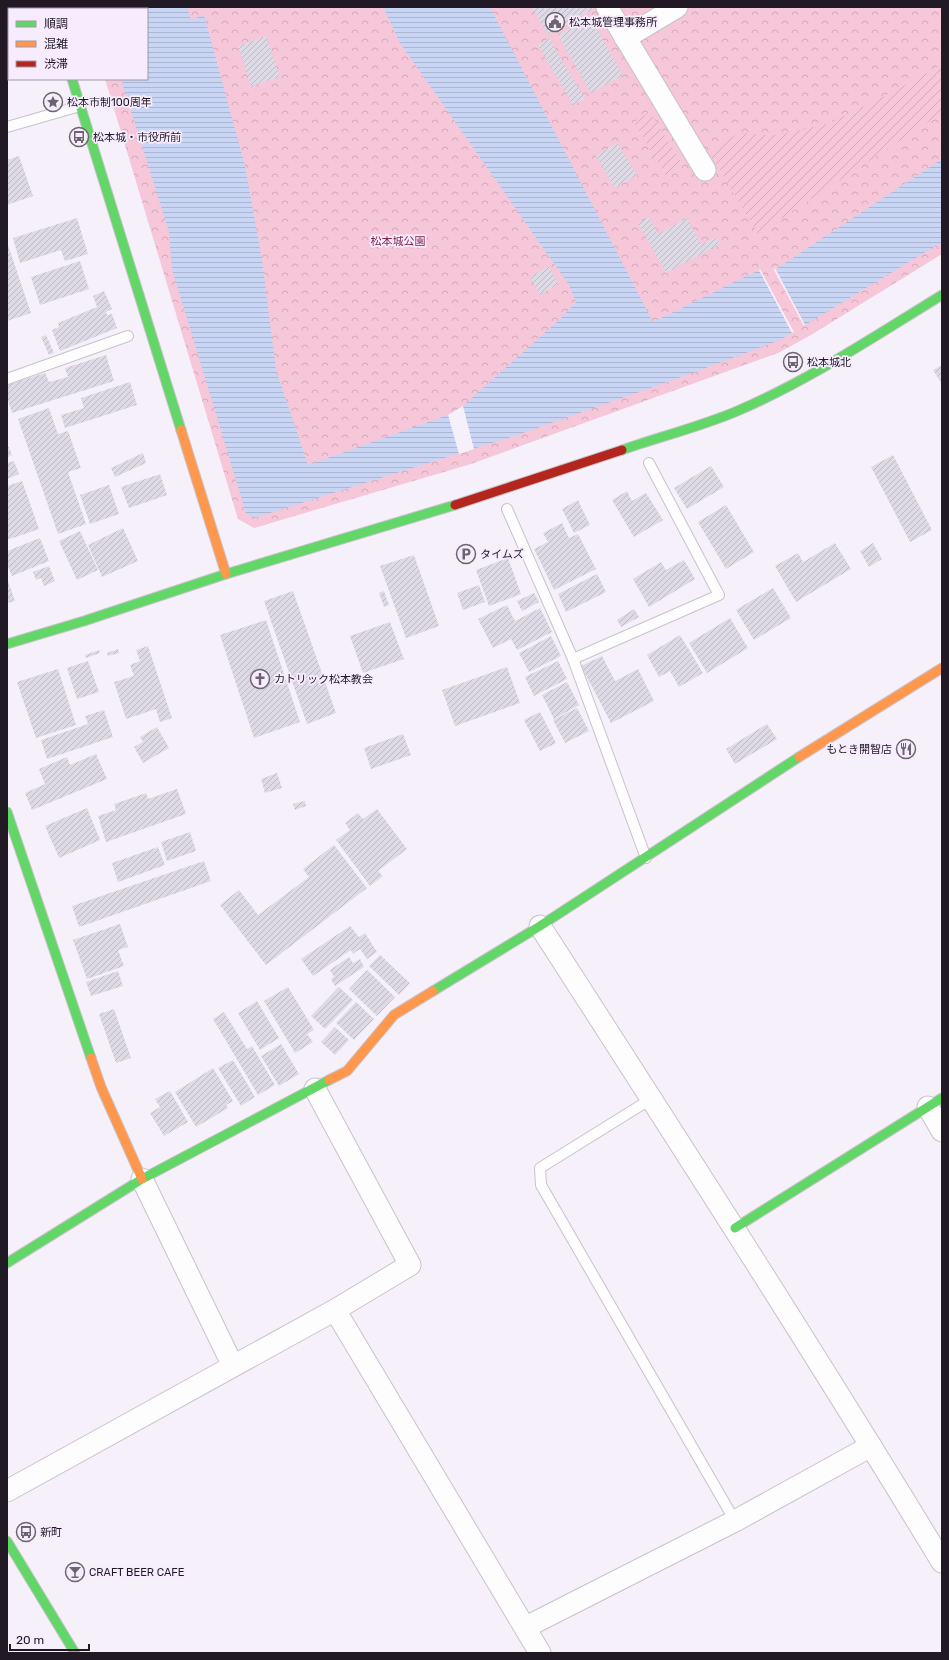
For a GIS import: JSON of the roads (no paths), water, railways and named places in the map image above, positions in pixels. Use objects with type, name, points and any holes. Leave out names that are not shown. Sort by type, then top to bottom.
[{"type":"street","points":[[607,7],[705,170]]},
{"type":"street","points":[[625,38],[677,7]]},
{"type":"street","points":[[72,80],[226,574]]},
{"type":"street","points":[[7,644],[84,621],[226,574],[500,491],[734,412],[770,396],[810,375],[942,295]]},
{"type":"street","points":[[7,1263],[142,1179],[347,1071],[394,1015],[540,926],[796,760],[942,668]]},
{"type":"street","points":[[7,812],[101,1087],[142,1179],[233,1366]]},
{"type":"street","points":[[540,926],[735,1228],[942,1562]]},
{"type":"street","points":[[7,1491],[335,1310],[410,1265],[315,1089]]},
{"type":"street","points":[[735,1228],[935,1103],[942,1130]]},
{"type":"street","points":[[335,1310],[526,1627],[540,1653]]},
{"type":"street","points":[[526,1627],[735,1521],[871,1446]]},
{"type":"street","points":[[7,1541],[75,1653]]},
{"type":"lane","points":[[7,127],[80,106]]},
{"type":"lane","points":[[7,379],[128,336]]},
{"type":"lane","points":[[573,659],[719,595],[649,463]]},
{"type":"lane","points":[[507,509],[573,659],[646,858]]},
{"type":"lane","points":[[651,1099],[540,1168],[541,1185],[735,1521]]},
{"type":"water","points":[[187,7],[191,20],[204,15],[245,166],[262,260],[276,370],[308,465],[448,415],[463,406],[560,319],[576,302],[569,285],[400,43],[383,7],[490,7],[653,322],[759,270],[792,333],[780,340],[687,375],[514,436],[254,518],[246,513],[172,269],[169,232],[121,80],[148,80],[148,8],[98,8]]},
{"type":"water","points":[[942,159],[942,242],[805,325],[776,269]]},
{"type":"place","name":"松本城管理事務所","points":[[555,22]]},
{"type":"place","name":"松本市制100周年","points":[[53,102]]},
{"type":"place","name":"松本城・市役所前","points":[[79,137]]},
{"type":"place","name":"松本城北","points":[[793,362]]},
{"type":"place","name":"タイムズ","points":[[466,554]]},
{"type":"place","name":"カトリック松本教会","points":[[260,679]]},
{"type":"place","name":"もとき開智店","points":[[906,749]]},
{"type":"place","name":"新町","points":[[26,1532]]},
{"type":"place","name":"CRAFT BEER CAFE","points":[[75,1572]]},
{"type":"park label","name":"松本城公園","points":[[398,241]]}]
